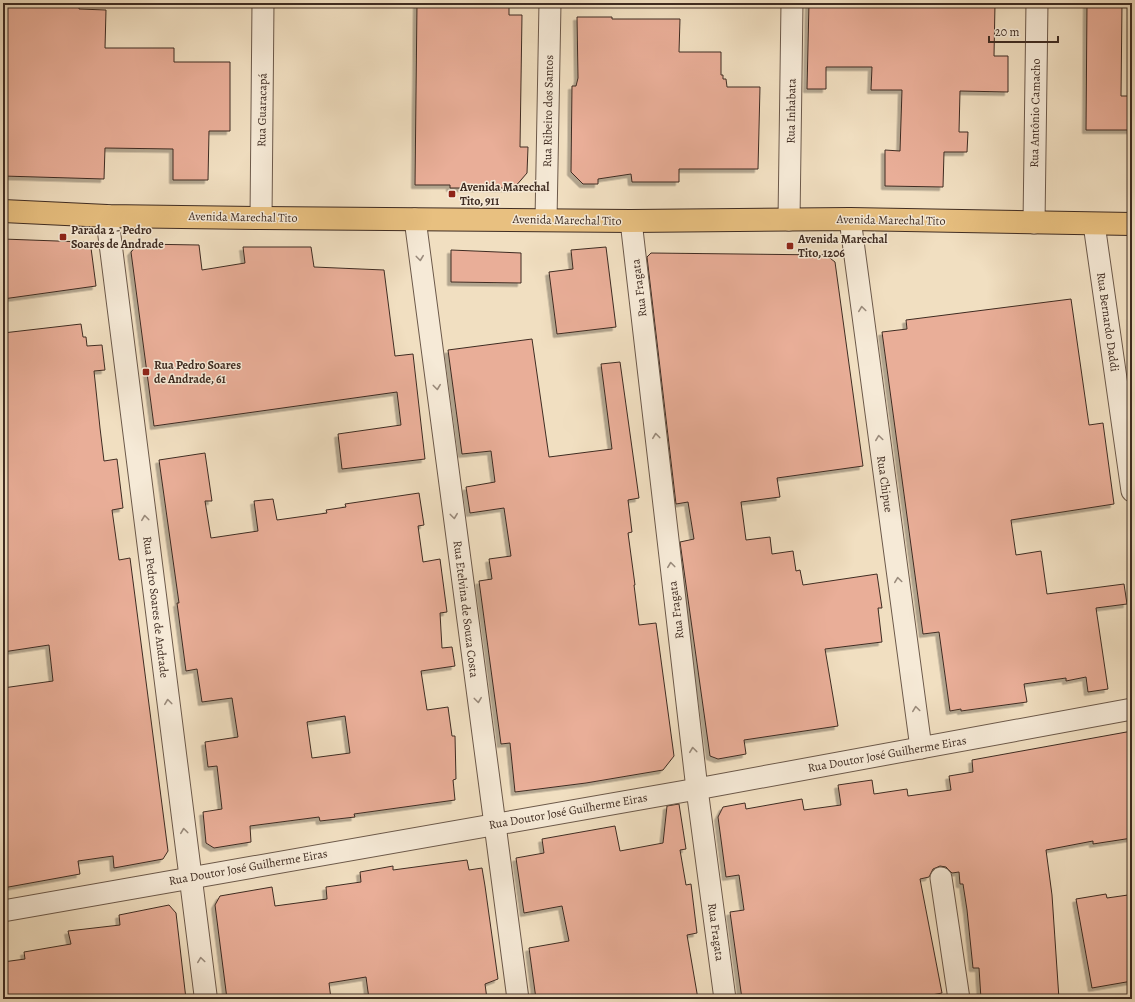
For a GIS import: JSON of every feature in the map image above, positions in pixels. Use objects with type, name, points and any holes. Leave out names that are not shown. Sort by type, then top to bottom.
[{"type":"main road","name":"Avenida Marechal Tito","points":[[3,211],[107,216],[261,218],[631,221],[850,219],[1132,224]]},
{"type":"street","name":"Rua Guaracapá","points":[[261,218],[263,3]]},
{"type":"street","name":"Rua Ribeiro dos Santos","points":[[546,220],[550,3]]},
{"type":"street","name":"Rua Inhabata","points":[[789,220],[792,3]]},
{"type":"street","name":"Rua Antônio Camacho","points":[[1034,223],[1037,3]]},
{"type":"street","name":"Rua Pedro Soares de Andrade","points":[[107,216],[206,999]]},
{"type":"street","name":"Rua Etelvina de Souza Costa","points":[[415,219],[518,999]]},
{"type":"street","name":"Rua Chipue","points":[[850,219],[921,748]]},
{"type":"street","name":"Rua Fragata","points":[[631,221],[697,789],[725,999]]},
{"type":"street","name":"Rua Bernardo Daddi","points":[[1094,224],[1132,491]]},
{"type":"street","name":"Rua Doutor José Guilherme Eiras","points":[[3,911],[494,823],[697,789],[1132,709]]},
{"type":"street","points":[[941,878],[959,999]]},
{"type":"building","points":[[417,3],[509,3],[509,15],[522,15],[520,147],[528,147],[527,173],[514,188],[450,188],[450,185],[415,185]]},
{"type":"building","points":[[809,3],[995,4],[994,56],[1008,56],[1008,92],[960,91],[959,132],[968,132],[967,152],[944,152],[943,187],[885,186],[885,150],[900,151],[902,90],[871,90],[872,67],[826,67],[826,89],[807,89]]},
{"type":"building","points":[[1087,3],[1122,3],[1121,96],[1132,96],[1132,130],[1086,130]]},
{"type":"building","points":[[3,6],[79,7],[79,9],[106,10],[105,48],[174,48],[174,62],[230,62],[230,131],[209,131],[208,180],[173,180],[173,149],[105,148],[104,179],[3,176]]},
{"type":"building","points":[[577,17],[612,17],[612,19],[680,19],[679,52],[721,52],[721,75],[723,75],[723,79],[726,79],[727,87],[760,87],[758,169],[679,169],[679,182],[632,182],[631,174],[598,179],[598,184],[583,184],[571,172],[572,86],[576,86],[578,78]]},
{"type":"building","points":[[3,239],[84,242],[91,248],[96,286],[3,299]]},
{"type":"building","points":[[138,244],[199,245],[202,270],[245,263],[243,247],[311,247],[314,267],[384,270],[395,356],[413,354],[425,459],[342,469],[338,434],[401,425],[397,392],[154,426],[131,252]]},
{"type":"building","points":[[606,247],[616,327],[557,334],[549,272],[573,269],[571,250]]},
{"type":"building","points":[[451,250],[521,253],[521,283],[451,282]]},
{"type":"building","points":[[651,253],[826,255],[835,262],[863,466],[777,478],[780,497],[741,502],[746,540],[770,537],[772,554],[793,551],[796,571],[800,570],[803,585],[877,574],[882,608],[878,608],[882,642],[825,649],[838,726],[744,740],[746,754],[718,759],[710,756],[680,542],[694,539],[688,502],[676,504],[647,257]]},
{"type":"building","points":[[1071,299],[1089,425],[1103,423],[1114,504],[1011,520],[1016,555],[1041,551],[1047,594],[1124,584],[1127,604],[1096,608],[1108,689],[1088,692],[1086,677],[1066,681],[1066,678],[1024,684],[1027,702],[961,711],[961,709],[950,711],[939,632],[923,634],[882,332],[907,329],[906,320]]},
{"type":"building","points":[[81,324],[83,337],[86,337],[87,346],[102,345],[105,370],[94,371],[104,461],[117,459],[123,508],[112,510],[119,560],[130,558],[168,851],[163,859],[114,868],[113,856],[78,861],[80,874],[3,888],[3,688],[53,681],[49,645],[3,652],[3,333]]},
{"type":"building","points":[[532,339],[549,457],[612,449],[601,364],[620,362],[639,498],[628,500],[632,532],[628,533],[639,625],[656,623],[674,756],[663,770],[586,783],[515,792],[510,743],[501,744],[479,581],[492,579],[489,559],[511,556],[504,508],[470,513],[466,487],[495,482],[491,451],[462,454],[448,350]]},
{"type":"building","points":[[205,453],[212,501],[205,501],[211,538],[258,531],[254,501],[273,499],[277,520],[327,513],[326,510],[346,507],[345,504],[419,493],[424,525],[418,526],[423,562],[440,559],[447,612],[440,613],[442,648],[452,647],[455,666],[421,671],[427,710],[448,707],[452,736],[455,736],[456,779],[453,780],[455,800],[354,814],[355,817],[320,821],[319,817],[250,826],[251,842],[214,848],[206,843],[203,812],[222,809],[217,766],[208,767],[205,742],[238,737],[232,698],[202,702],[197,669],[186,671],[177,603],[179,603],[159,460]],"holes":[[[345,716],[350,753],[312,758],[307,722]]]},
{"type":"building","points":[[1132,731],[1132,838],[1093,844],[1093,841],[1046,850],[1052,895],[1059,999],[981,999],[979,968],[973,968],[963,884],[960,884],[959,872],[952,873],[946,867],[940,866],[933,869],[929,877],[920,879],[942,993],[911,999],[742,999],[730,912],[744,910],[739,875],[726,877],[718,817],[723,807],[745,803],[746,809],[802,799],[804,810],[841,805],[838,785],[872,780],[874,794],[907,789],[908,796],[951,790],[949,776],[973,772],[972,760]]},
{"type":"building","points":[[679,804],[686,849],[680,850],[686,885],[691,884],[697,933],[687,935],[698,999],[536,999],[529,948],[569,941],[562,906],[524,913],[516,858],[544,853],[542,839],[615,826],[620,851],[663,843],[667,806]]},
{"type":"building","points":[[467,860],[469,870],[482,868],[485,886],[498,979],[485,984],[487,999],[369,999],[366,977],[329,983],[331,999],[227,999],[215,905],[220,896],[272,887],[275,906],[327,899],[326,887],[361,882],[360,872],[393,866],[393,870]]},
{"type":"building","points":[[1106,894],[1107,898],[1128,895],[1132,921],[1132,981],[1092,988],[1076,899]]},
{"type":"building","points":[[169,905],[176,913],[186,999],[3,999],[3,962],[25,959],[24,952],[71,944],[68,931],[120,925],[119,915]]},
{"type":"place","name":"Avenida Marechal Tito, 911","points":[[452,194]]},
{"type":"place","name":"Parada 2 - Pedro Soares de Andrade","points":[[63,237]]},
{"type":"place","name":"Avenida Marechal Tito, 1206","points":[[790,246]]},
{"type":"place","name":"Rua Pedro Soares de Andrade, 61","points":[[146,372]]}]
